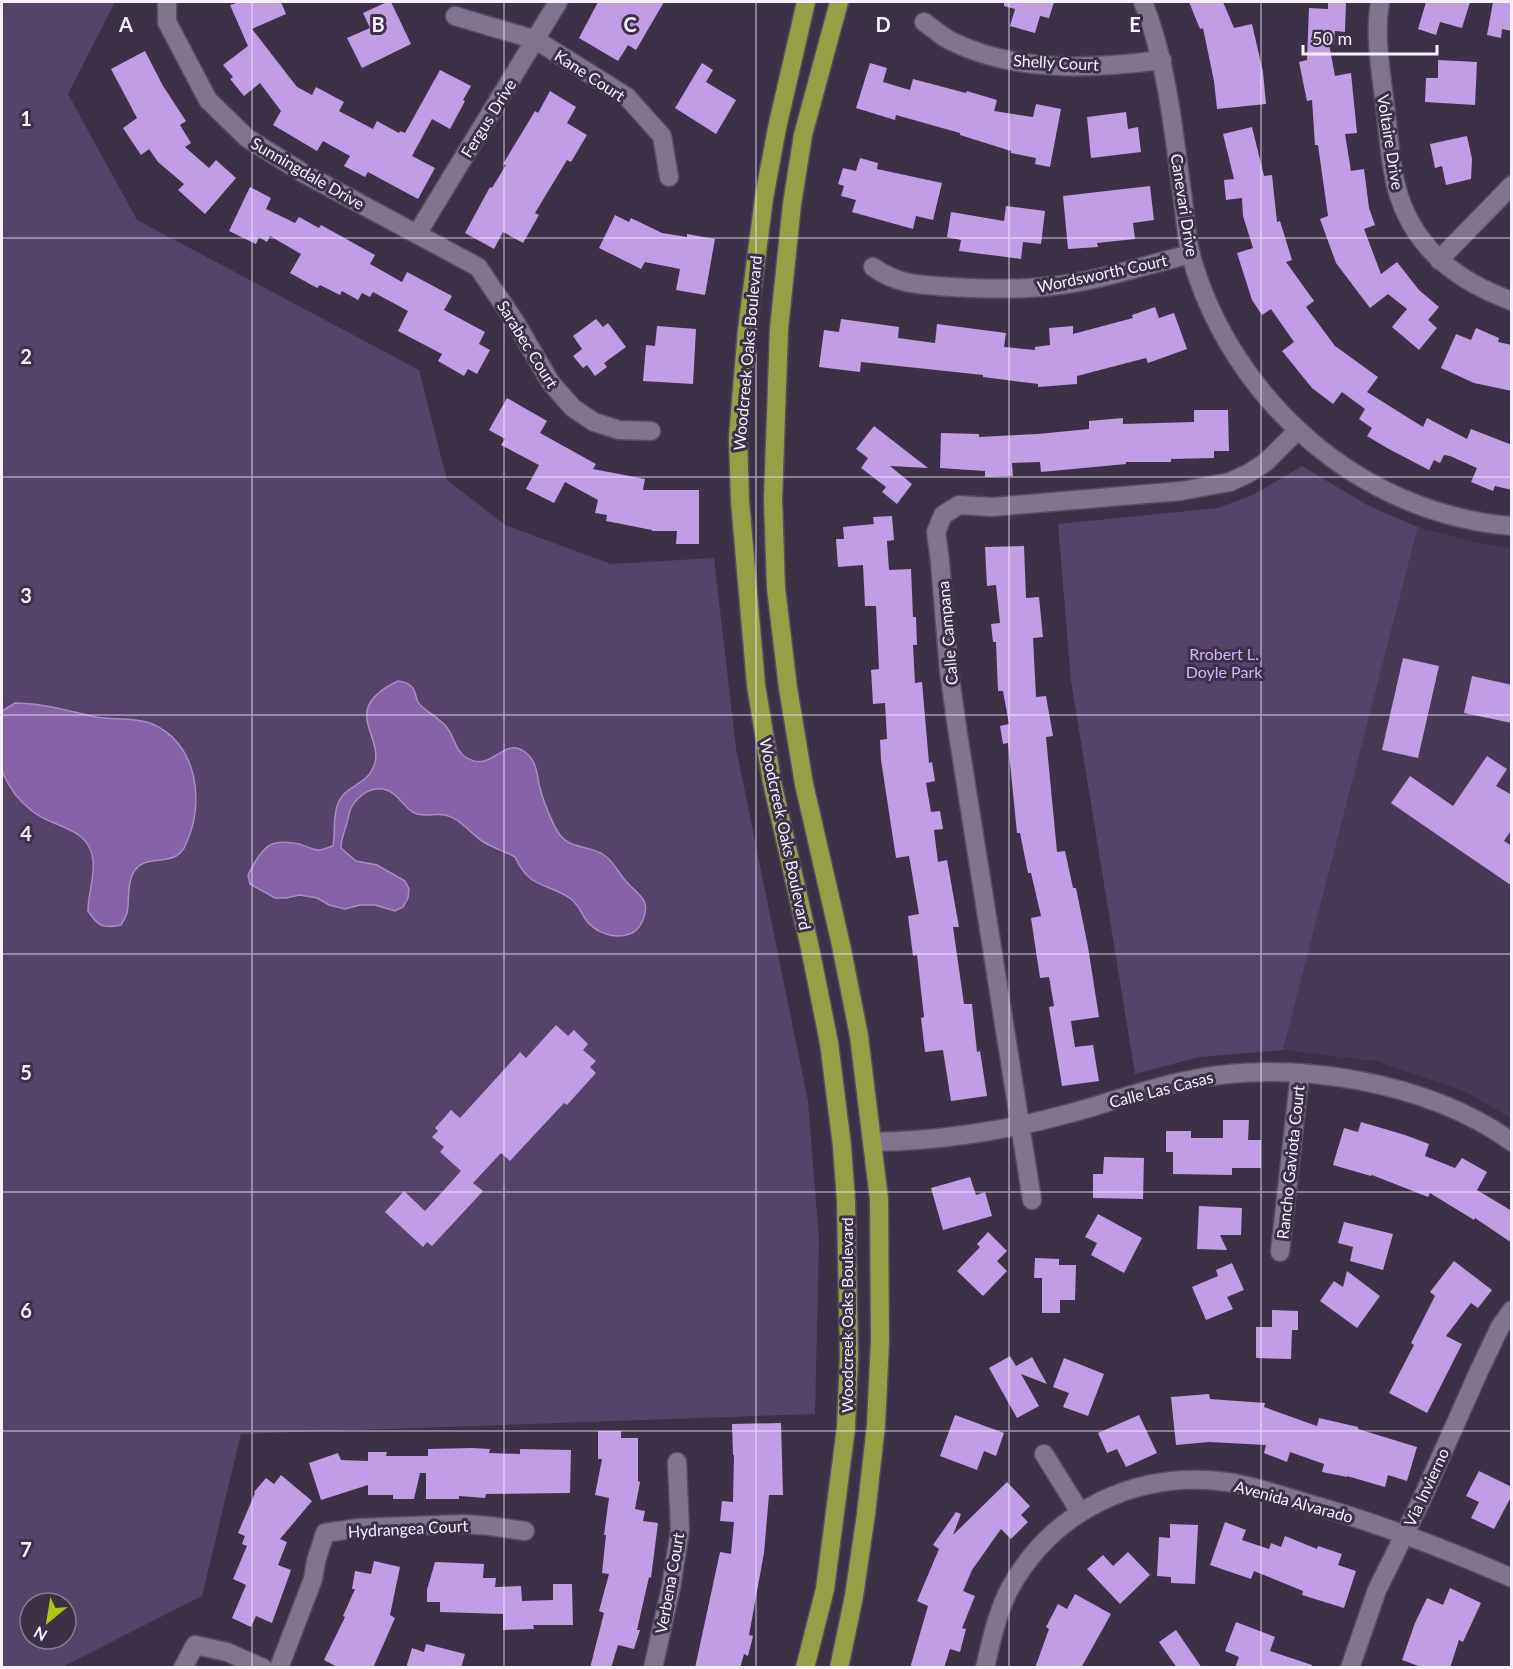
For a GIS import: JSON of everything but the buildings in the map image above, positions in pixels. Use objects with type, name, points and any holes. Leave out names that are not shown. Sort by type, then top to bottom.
[{"type":"main road","name":"Woodcreek Oaks Boulevard","points":[[806,2],[777,128],[754,262],[738,437],[740,501],[758,696],[772,782],[829,1043],[842,1146],[849,1284],[846,1428],[825,1589],[806,1668]]},
{"type":"main road","name":"Woodcreek Oaks Boulevard","points":[[839,2],[803,135],[792,204],[779,329],[773,499],[776,588],[788,688],[804,784],[841,945],[859,1036],[874,1142],[879,1200],[881,1260],[876,1425],[854,1596],[839,1668]]},
{"type":"main road","points":[[842,1146],[874,1142]]},
{"type":"street","name":"Sunningdale Drive","points":[[167,2],[167,22],[208,100],[247,138],[303,173],[417,234]]},
{"type":"street","name":"Fergus Drive","points":[[417,234],[558,2]]},
{"type":"street","name":"Canevari Drive","points":[[1143,2],[1162,60],[1191,254],[1216,322],[1234,355],[1275,407],[1298,430],[1353,474],[1382,491],[1434,511],[1469,521],[1512,526]]},
{"type":"street","name":"Voltaire Drive","points":[[1380,2],[1377,27],[1379,56],[1393,170],[1409,220],[1440,260],[1459,276],[1484,291],[1512,301]]},
{"type":"street","name":"Kane Court","points":[[455,16],[536,40],[627,97],[662,136],[669,177]]},
{"type":"street","name":"Shelly Court","points":[[924,22],[949,40],[1011,62],[1093,66],[1162,60]]},
{"type":"street","points":[[1440,260],[1512,185]]},
{"type":"street","name":"Sarabec Court","points":[[417,234],[478,267],[514,320],[550,383],[573,408],[594,422],[620,430],[651,431]]},
{"type":"street","name":"Wordsworth Court","points":[[873,267],[900,281],[919,285],[1023,289],[1092,279],[1191,254]]},
{"type":"street","name":"Calle Campana","points":[[1032,1200],[955,713],[936,532],[943,515],[959,505],[992,507],[1181,491],[1230,482],[1266,462],[1298,430]]},
{"type":"street","name":"Calle Las Casas","points":[[874,1142],[897,1142],[1021,1125],[1193,1079],[1232,1073],[1300,1073],[1372,1083],[1444,1106],[1478,1121],[1512,1142]]},
{"type":"street","name":"Rancho Gaviota Court","points":[[1280,1252],[1300,1073]]},
{"type":"street","name":"Via Invierno","points":[[1350,1668],[1377,1590],[1500,1327],[1512,1310]]},
{"type":"street","points":[[1044,1454],[1080,1512]]},
{"type":"street","name":"Verbena Court","points":[[653,1668],[671,1587],[680,1530],[678,1462]]},
{"type":"street","name":"Avenida Alvarado","points":[[985,1668],[998,1615],[1009,1590],[1039,1548],[1059,1527],[1080,1512],[1105,1499],[1131,1489],[1165,1482],[1218,1482],[1257,1489],[1405,1534],[1512,1578]]},
{"type":"street","name":"Hydrangea Court","points":[[279,1668],[313,1579],[325,1533],[358,1528],[464,1524],[525,1531]]},
{"type":"street","points":[[183,1668],[195,1645],[227,1652],[262,1668]]},
{"type":"shaded area","points":[[1418,527],[1477,543],[1511,548],[1511,1118],[1466,1092],[1377,1061],[1283,1050]]},
{"type":"shaded area","points":[[398,681],[413,688],[420,705],[445,725],[464,756],[474,761],[482,761],[510,748],[517,748],[529,755],[535,767],[548,811],[560,835],[570,843],[599,852],[607,857],[644,901],[645,913],[637,929],[632,933],[619,936],[599,931],[588,922],[571,899],[527,875],[515,857],[490,846],[460,822],[450,817],[420,815],[413,812],[393,793],[383,789],[367,792],[354,803],[341,848],[356,861],[377,865],[405,881],[409,889],[408,898],[403,907],[395,911],[375,905],[360,905],[345,909],[329,905],[317,898],[300,895],[275,898],[250,884],[248,875],[262,852],[272,844],[288,842],[318,850],[333,846],[337,806],[344,794],[369,774],[376,759],[368,725],[367,714],[370,703],[380,692]]},
{"type":"shaded area","points":[[15,703],[46,706],[96,717],[150,723],[166,732],[179,745],[188,760],[194,777],[196,795],[191,831],[179,854],[167,859],[147,862],[136,869],[131,879],[127,913],[121,925],[109,927],[101,925],[88,911],[93,860],[85,841],[78,834],[32,811],[18,798],[4,777],[2,771],[2,711]]},
{"type":"green space","points":[[2,2],[115,2],[68,94],[137,220],[419,370],[447,480],[505,525],[611,564],[714,558],[736,748],[808,1101],[819,1240],[815,1414],[241,1434],[202,1596],[62,1667],[2,1668]]},
{"type":"green space","name":"Rrobert L. Doyle Park","points":[[1302,466],[1369,506],[1418,527],[1283,1050],[1199,1057],[1135,1074],[1071,681],[1058,524],[1218,508],[1253,495]]}]
